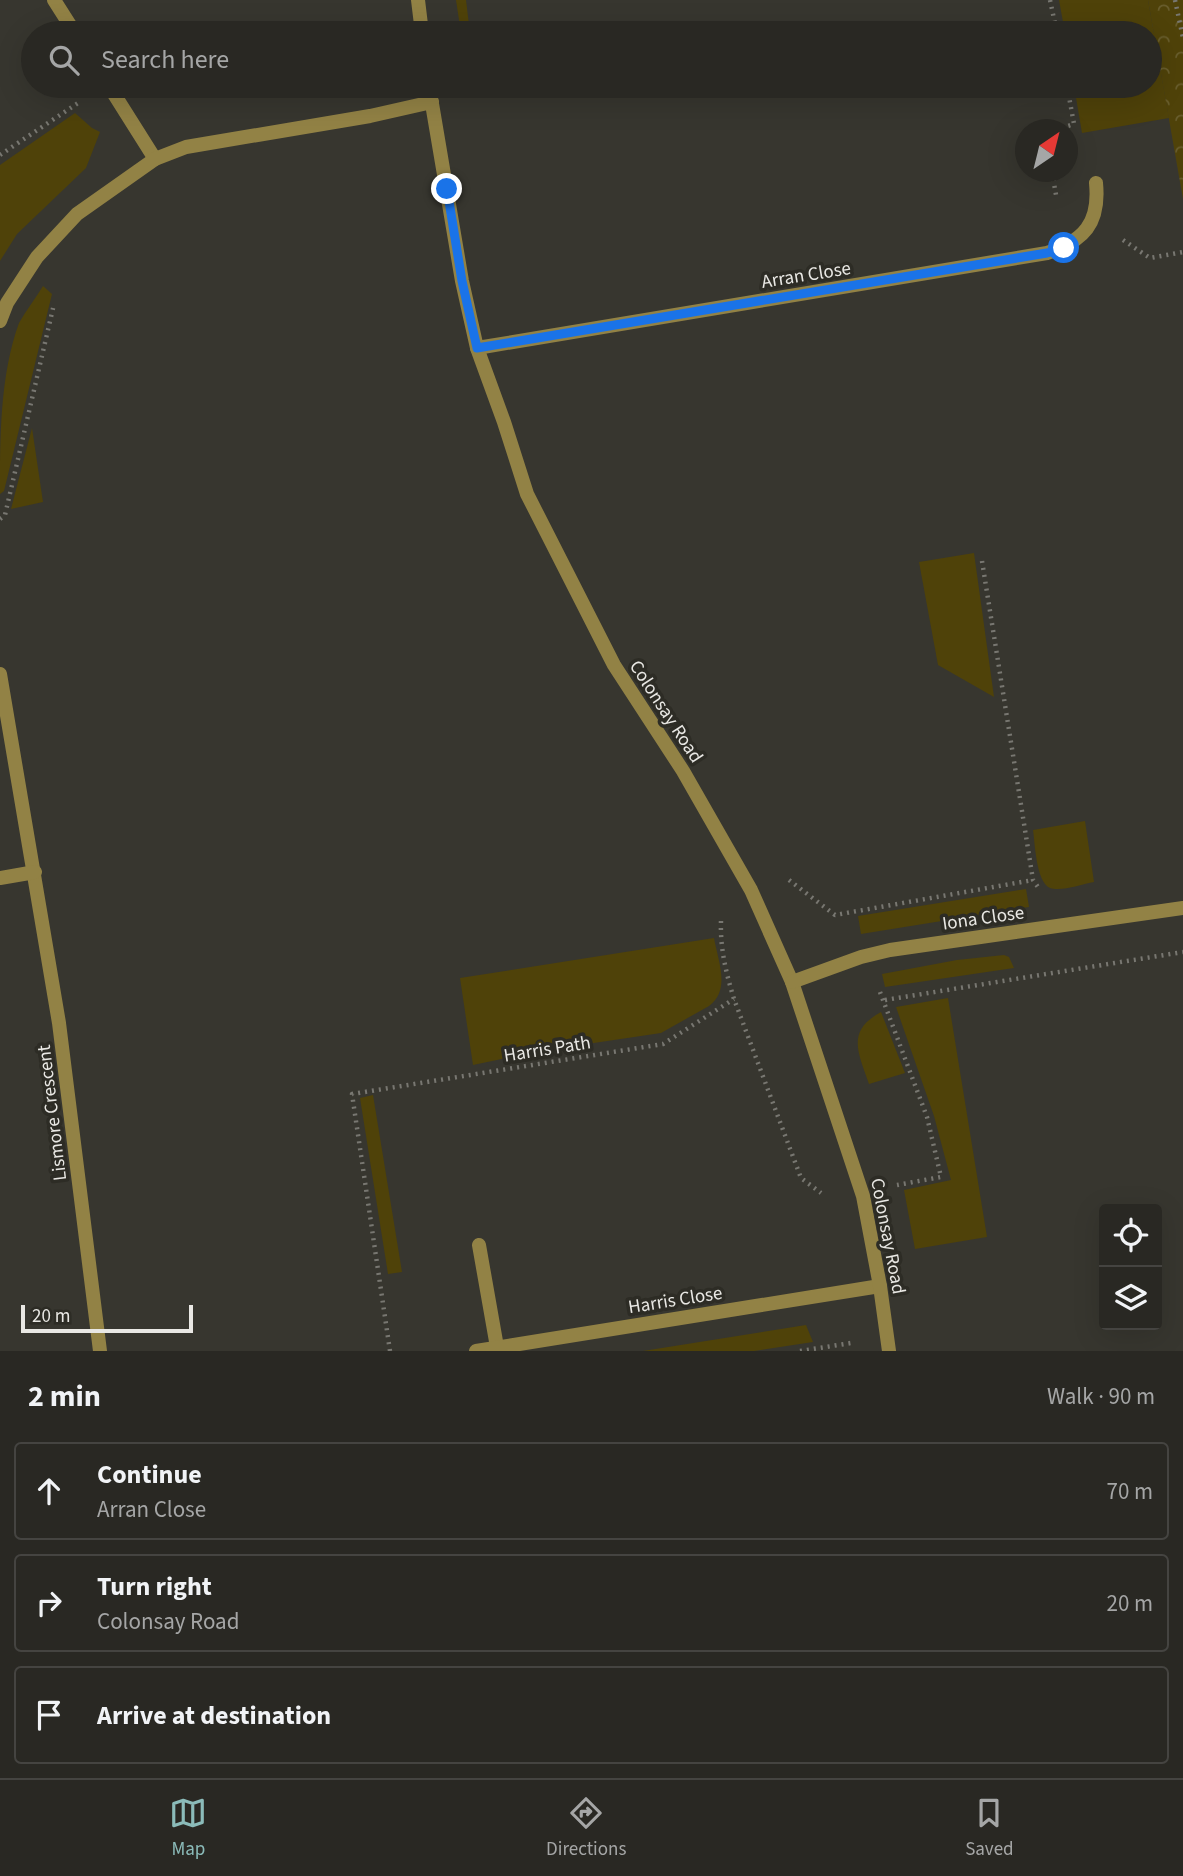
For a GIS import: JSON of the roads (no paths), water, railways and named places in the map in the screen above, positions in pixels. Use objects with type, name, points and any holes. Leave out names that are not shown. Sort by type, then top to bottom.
[{"type":"street","points":[[54,0],[67,21]]},
{"type":"street","points":[[418,0],[421,21]]},
{"type":"street","points":[[117,98],[155,159]]},
{"type":"street","name":"Colonsay Road","points":[[431,98],[462,281],[477,348],[527,494],[614,665],[683,771],[751,890],[792,982],[863,1196],[888,1344]]},
{"type":"street","points":[[0,321],[7,303],[37,257],[77,214],[155,159],[186,147],[370,116],[432,102]]},
{"type":"street","name":"Arran Close","points":[[477,348],[1047,253],[1064,248],[1080,238],[1093,220],[1098,198],[1096,183]]},
{"type":"street","name":"Lismore Crescent","points":[[0,674],[60,1023],[100,1351]]},
{"type":"street","points":[[0,878],[35,872]]},
{"type":"street","name":"Iona Close","points":[[792,982],[861,957],[890,950],[1183,908]]},
{"type":"street","points":[[479,1245],[497,1348]]},
{"type":"street","name":"Harris Close","points":[[476,1351],[880,1286]]}]
